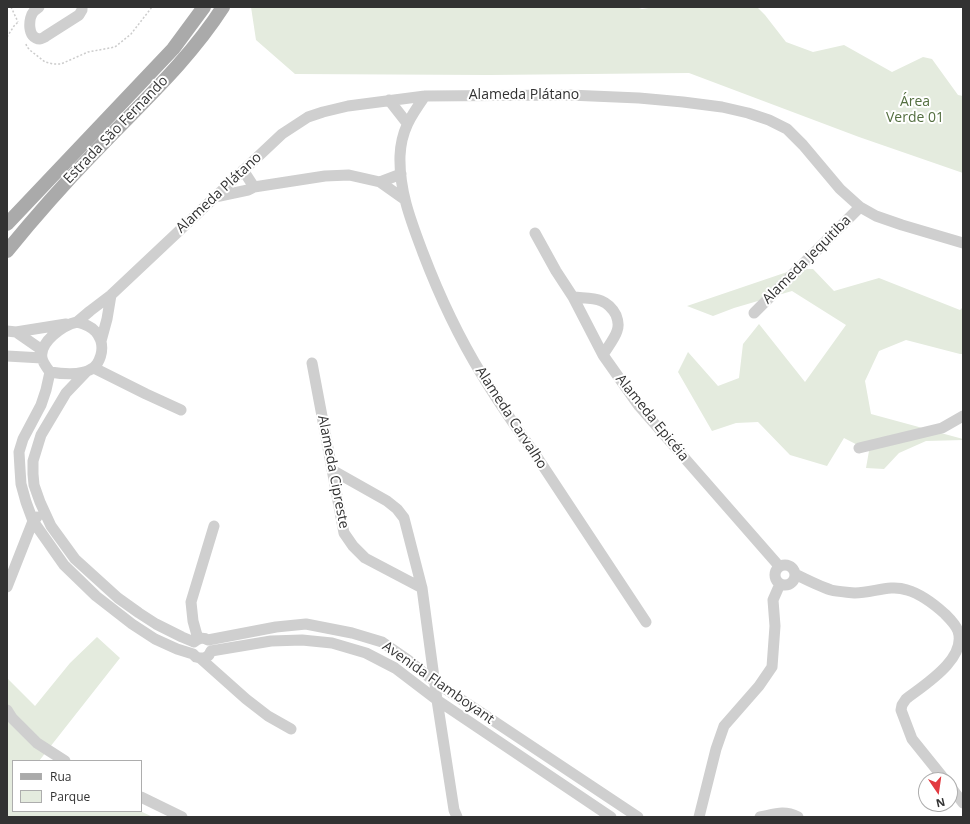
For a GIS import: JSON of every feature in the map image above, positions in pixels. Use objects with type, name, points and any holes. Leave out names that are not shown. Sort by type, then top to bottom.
[{"type":"main road","name":"Estrada São Fernando","points":[[7,224],[173,49],[204,7]]},
{"type":"main road","name":"Estrada São Fernando","points":[[7,251],[91,155],[179,65],[223,7]]},
{"type":"street","points":[[39,7],[34,11],[26,25],[35,38],[40,39],[79,15],[82,7]]},
{"type":"street","name":"Alameda Plátano","points":[[73,323],[111,295],[282,134],[308,117],[348,106],[425,96],[569,95],[639,98],[722,107],[748,113],[769,120],[787,129],[804,145],[840,189],[860,208],[876,216],[902,225],[963,243]]},
{"type":"street","name":"Alameda Carvalho","points":[[425,96],[407,123],[402,140],[400,156],[404,199],[429,269],[453,324],[482,375],[646,622]]},
{"type":"street","points":[[389,100],[407,123]]},
{"type":"street","points":[[243,170],[254,188]]},
{"type":"street","points":[[380,182],[401,174]]},
{"type":"street","points":[[214,197],[254,188],[331,176],[350,175],[380,182],[404,199]]},
{"type":"street","name":"Alameda Jequitiba","points":[[754,313],[860,208]]},
{"type":"street","name":"Alameda Epicéia","points":[[535,232],[556,271],[573,297],[603,355],[638,406],[779,566]]},
{"type":"street","points":[[111,295],[101,341],[101,357],[66,393],[41,435],[33,461],[34,485],[51,526],[75,559],[118,598],[139,613],[156,624],[182,637],[203,643]]},
{"type":"street","points":[[573,297],[601,300],[606,302],[614,312],[617,318],[618,330],[603,355]]},
{"type":"street","points":[[11,332],[73,323],[88,326],[96,332],[101,341]]},
{"type":"street","points":[[42,354],[50,338],[60,329],[73,323]]},
{"type":"street","points":[[11,332],[42,354],[46,366],[50,372],[46,390],[23,439],[19,452],[21,484],[33,521],[64,565],[96,596],[154,639],[197,656]]},
{"type":"street","points":[[7,356],[42,354]]},
{"type":"street","name":"Alameda Cipreste","points":[[312,363],[344,532],[353,546],[365,558],[422,588]]},
{"type":"street","points":[[50,372],[64,374],[91,369],[181,410]]},
{"type":"street","points":[[859,448],[942,428],[963,416]]},
{"type":"street","points":[[332,470],[387,501],[397,509],[404,518],[422,588],[437,700],[454,810],[457,817]]},
{"type":"street","points":[[7,588],[33,521],[44,511]]},
{"type":"street","points":[[203,643],[193,621],[191,602],[214,526]]},
{"type":"street","points":[[795,574],[790,583],[785,585],[780,584],[776,580],[775,575],[779,566],[784,565],[793,569],[795,574],[832,590],[856,593],[888,588],[906,590],[920,596],[936,606],[949,618],[958,630],[960,641],[957,651],[952,659],[942,671],[906,699],[901,710],[912,739],[939,772]]},
{"type":"street","points":[[699,817],[716,749],[724,726],[759,686],[772,667],[775,626],[773,600],[780,584]]},
{"type":"street","name":"Avenida Flamboyant","points":[[203,643],[276,627],[306,624],[352,633],[382,642],[408,660],[435,682],[638,817]]},
{"type":"street","name":"Avenida Flamboyant","points":[[203,643],[302,640],[332,643],[366,653],[395,668],[437,700],[612,817]]},
{"type":"street","points":[[203,643],[192,645],[192,650],[197,656],[246,699],[268,716],[291,729]]},
{"type":"street","name":"Avenida Flamboyant","points":[[197,656],[205,658],[209,655],[203,643]]},
{"type":"street","points":[[465,719],[472,707]]},
{"type":"street","points":[[7,710],[12,718],[37,743],[63,760]]},
{"type":"street","points":[[142,797],[182,817]]},
{"type":"street","points":[[760,817],[781,812],[790,813],[798,817]]},
{"type":"path","points":[[11,7],[26,25],[25,43],[27,47],[45,62],[53,64],[61,64],[88,52],[115,47],[131,34],[152,7]]},
{"type":"path","points":[[7,37],[14,26],[26,25]]},
{"type":"green space","name":"Área Verde 01","points":[[251,7],[636,7],[642,9],[655,7],[757,7],[786,42],[813,52],[844,45],[892,72],[923,57],[932,59],[958,95],[963,96],[963,173],[859,137],[689,73],[489,75],[295,74],[256,40]]},
{"type":"green space","points":[[796,269],[813,269],[834,291],[879,278],[960,310],[963,307],[963,354],[906,340],[879,351],[865,381],[871,414],[963,440],[926,441],[899,453],[884,469],[866,468],[869,451],[844,438],[827,466],[790,455],[758,422],[736,423],[712,431],[678,372],[688,352],[718,386],[739,378],[743,344],[759,324],[805,382],[846,325],[792,291],[734,308],[713,316],[687,306]]},
{"type":"green space","points":[[97,637],[120,658],[40,760],[12,760],[12,812],[142,812],[153,817],[7,817],[7,678],[35,706],[70,663]]}]
